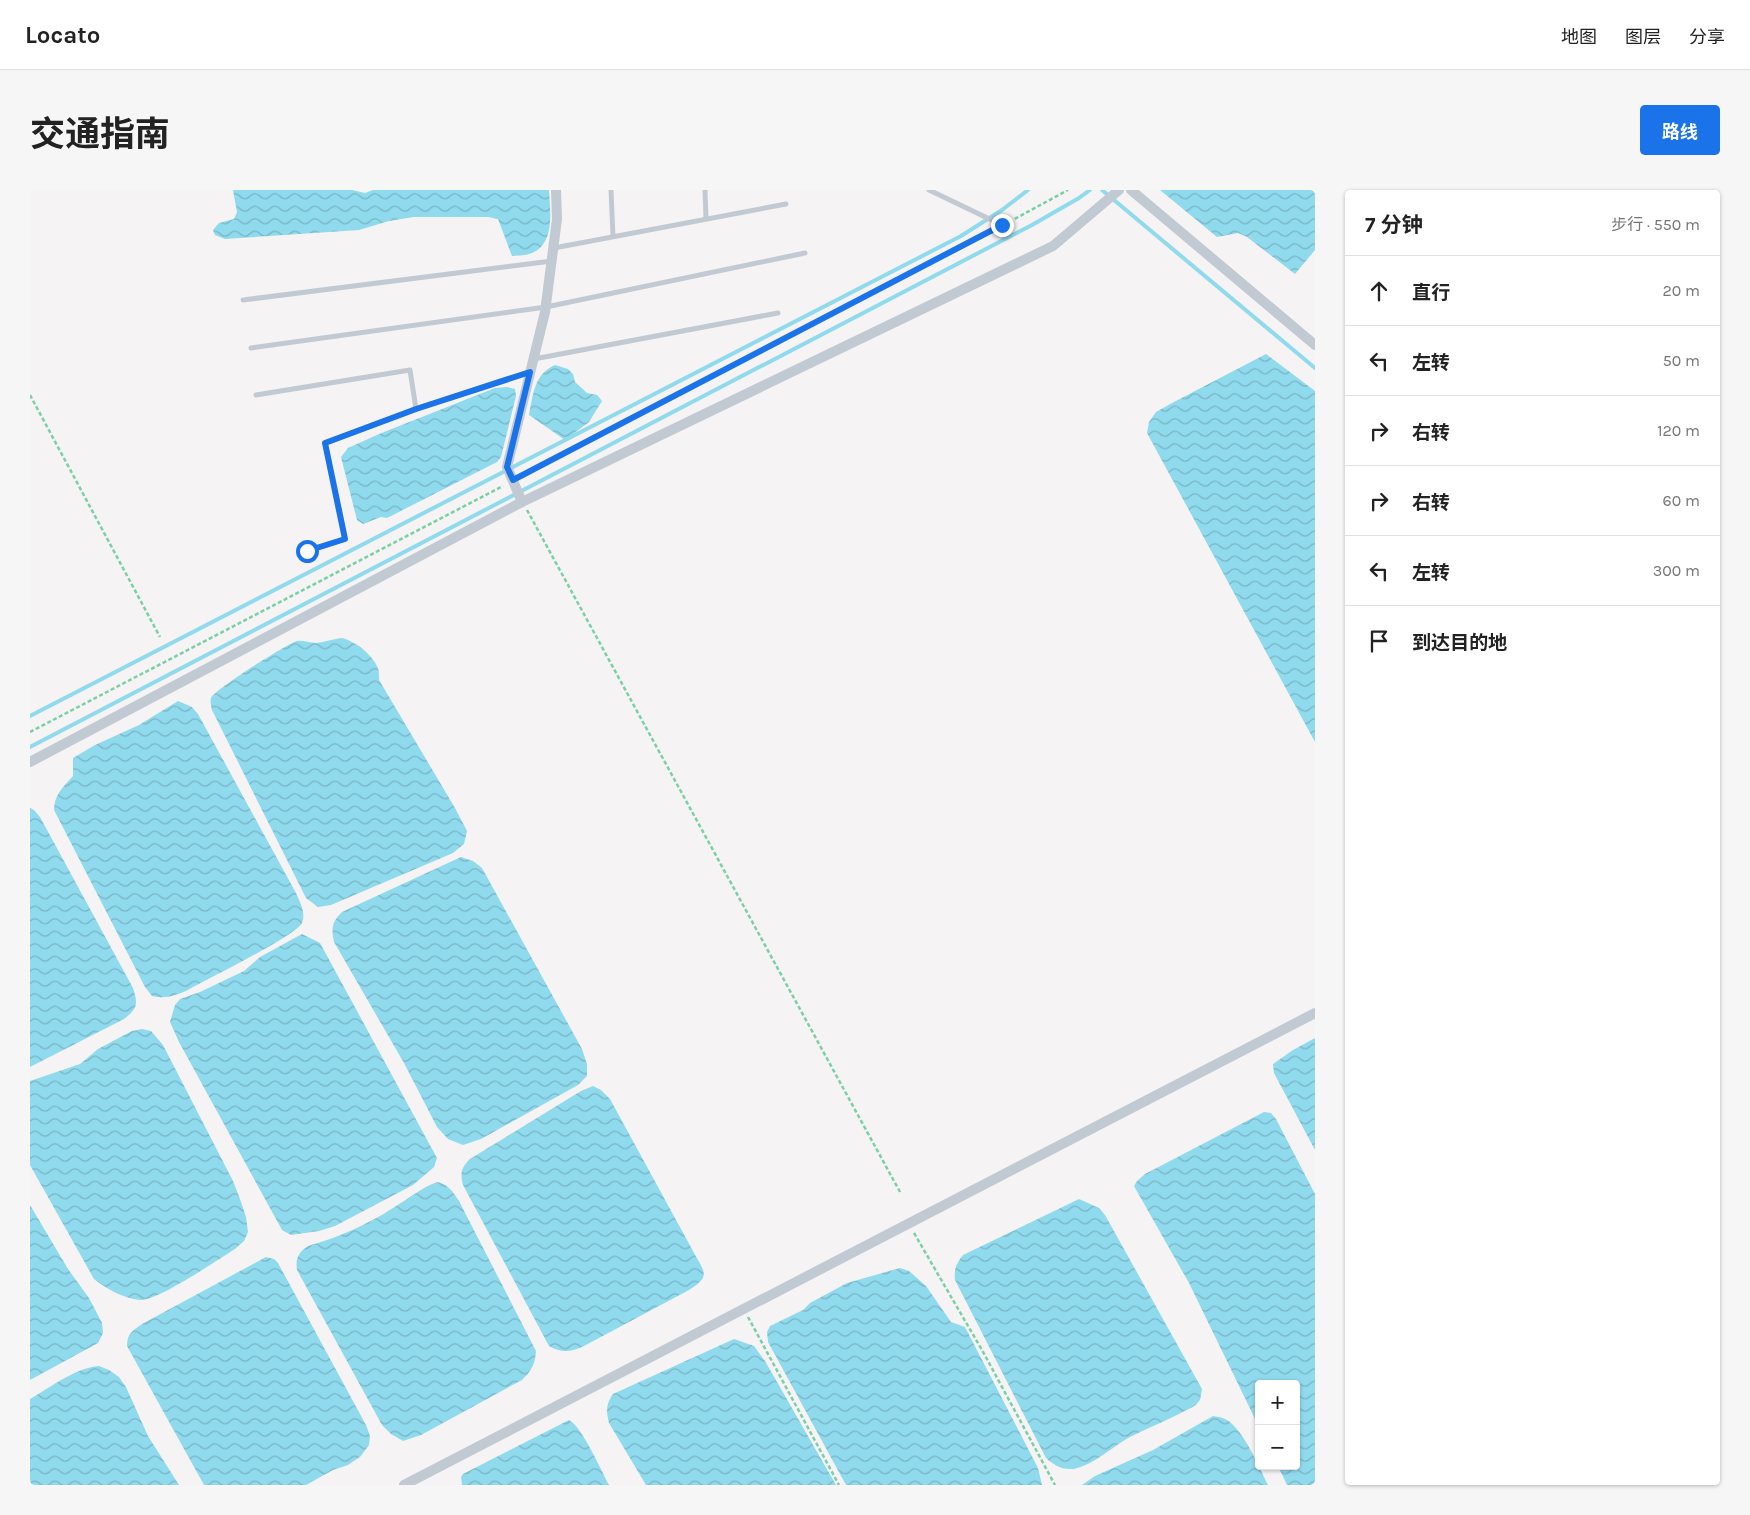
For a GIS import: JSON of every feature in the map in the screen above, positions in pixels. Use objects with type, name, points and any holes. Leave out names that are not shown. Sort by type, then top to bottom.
[{"type":"street","points":[[521,500],[512,477],[530,372],[546,307],[557,219],[556,190]]},
{"type":"street","points":[[30,762],[521,500],[1053,246],[1119,190]]},
{"type":"street","points":[[1132,190],[1315,345]]},
{"type":"street","points":[[404,1485],[1315,1013]]},
{"type":"lane","points":[[611,190],[613,236]]},
{"type":"lane","points":[[705,190],[706,219]]},
{"type":"lane","points":[[930,190],[1002,225]]},
{"type":"lane","points":[[554,248],[786,204]]},
{"type":"lane","points":[[251,348],[546,307],[805,253]]},
{"type":"lane","points":[[243,300],[552,261]]},
{"type":"lane","points":[[534,359],[778,313]]},
{"type":"lane","points":[[256,396],[410,370],[416,409]]},
{"type":"lane","points":[[307,551],[345,539],[325,443],[416,409],[530,372]]},
{"type":"path","points":[[30,732],[512,477],[1068,190]]},
{"type":"path","points":[[30,395],[160,637]]},
{"type":"path","points":[[521,500],[900,1192]]},
{"type":"path","points":[[908,1224],[982,1350],[1055,1485]]},
{"type":"path","points":[[744,1309],[839,1485]]},
{"type":"water","points":[[233,190],[352,190],[365,193],[373,190],[549,190],[550,227],[544,244],[538,250],[527,255],[512,256],[498,219],[488,217],[414,217],[389,221],[359,230],[225,239],[215,235],[213,230],[219,223],[234,219],[237,212]]},
{"type":"water","points":[[1160,190],[1315,190],[1315,250],[1295,274],[1247,237],[1238,233],[1217,237]]},
{"type":"water","points":[[1266,354],[1315,391],[1315,742],[1147,433],[1149,422],[1156,412]]},
{"type":"water","points":[[555,365],[568,369],[573,374],[575,382],[587,393],[597,395],[602,401],[589,422],[565,440],[529,415],[533,393],[539,380],[548,369]]},
{"type":"water","points":[[507,387],[515,389],[516,396],[501,457],[497,462],[387,518],[381,517],[363,524],[357,520],[341,457],[348,448],[495,388]]},
{"type":"water","points":[[342,638],[353,642],[372,658],[378,669],[379,680],[467,831],[464,844],[453,853],[331,905],[318,907],[306,898],[212,710],[211,698],[236,678],[290,644],[297,641],[316,643]]},
{"type":"water","points":[[178,701],[192,707],[198,714],[296,893],[302,908],[303,919],[296,929],[268,947],[186,991],[173,996],[161,997],[152,996],[145,987],[54,810],[54,805],[57,796],[73,776],[73,758],[95,745],[139,725]]},
{"type":"water","points":[[30,808],[40,817],[133,988],[136,1005],[132,1012],[124,1019],[30,1067]]},
{"type":"water","points":[[461,857],[473,861],[482,868],[582,1049],[587,1064],[587,1076],[578,1085],[481,1139],[463,1145],[448,1139],[437,1127],[404,1063],[334,942],[333,933],[334,922],[342,912]]},
{"type":"water","points":[[302,934],[320,943],[437,1158],[434,1167],[413,1185],[335,1226],[319,1231],[291,1235],[282,1230],[179,1042],[170,1022],[175,1005],[180,999],[200,992],[244,971],[260,957]]},
{"type":"water","points":[[142,1029],[151,1031],[163,1045],[233,1181],[246,1217],[248,1232],[244,1241],[235,1249],[202,1270],[160,1294],[149,1299],[140,1300],[115,1292],[94,1279],[30,1165],[30,1081],[80,1064],[98,1049],[132,1031]]},
{"type":"water","points":[[1315,1038],[1315,1150],[1274,1073],[1273,1064]]},
{"type":"water","points":[[593,1086],[601,1090],[610,1099],[704,1273],[701,1281],[689,1290],[582,1347],[562,1351],[549,1346],[463,1185],[462,1174],[463,1168],[470,1159],[581,1091]]},
{"type":"water","points":[[1264,1112],[1271,1113],[1276,1119],[1315,1194],[1315,1485],[1287,1485],[1280,1470],[1300,1470],[1300,1380],[1255,1380],[1255,1419],[1189,1283],[1134,1186],[1145,1174]]},
{"type":"water","points":[[437,1182],[447,1187],[459,1201],[536,1351],[535,1360],[528,1374],[522,1380],[421,1435],[403,1441],[391,1434],[382,1425],[297,1270],[297,1259],[300,1253],[308,1246],[342,1235],[363,1225],[420,1190]]},
{"type":"water","points":[[1079,1199],[1099,1208],[1105,1215],[1202,1389],[1200,1400],[1196,1405],[1130,1437],[1085,1465],[1066,1469],[1059,1467],[1046,1458],[955,1280],[955,1270],[963,1255]]},
{"type":"water","points":[[30,1205],[68,1269],[89,1298],[102,1323],[103,1333],[98,1343],[30,1380]]},
{"type":"water","points":[[266,1257],[274,1259],[278,1263],[366,1425],[370,1436],[369,1445],[360,1457],[348,1465],[333,1470],[306,1485],[204,1485],[127,1346],[128,1338],[142,1324]]},
{"type":"water","points":[[900,1268],[909,1271],[926,1286],[951,1322],[965,1327],[1038,1468],[1042,1485],[846,1485],[768,1342],[767,1332],[770,1326],[803,1310],[810,1303],[847,1283]]},
{"type":"water","points":[[734,1339],[754,1346],[765,1361],[836,1485],[646,1485],[609,1423],[607,1408],[613,1394]]},
{"type":"water","points":[[99,1366],[119,1377],[126,1387],[148,1436],[179,1485],[30,1485],[30,1399],[72,1374],[90,1367]]},
{"type":"water","points":[[1213,1416],[1222,1418],[1231,1423],[1242,1436],[1255,1458],[1255,1470],[1261,1470],[1268,1485],[1082,1485],[1095,1476],[1153,1450]]},
{"type":"water","points":[[569,1420],[585,1439],[609,1485],[462,1485],[461,1477],[463,1474]]},
{"type":"waterway","points":[[30,716],[961,236],[1002,210],[1028,190]]},
{"type":"waterway","points":[[30,747],[1032,225],[1090,190]]},
{"type":"waterway","points":[[1102,190],[1315,368]]},
{"type":"route","points":[[307,551],[345,539],[325,443],[416,409],[530,372],[507,467],[513,480],[958,250],[1002,225]]}]
